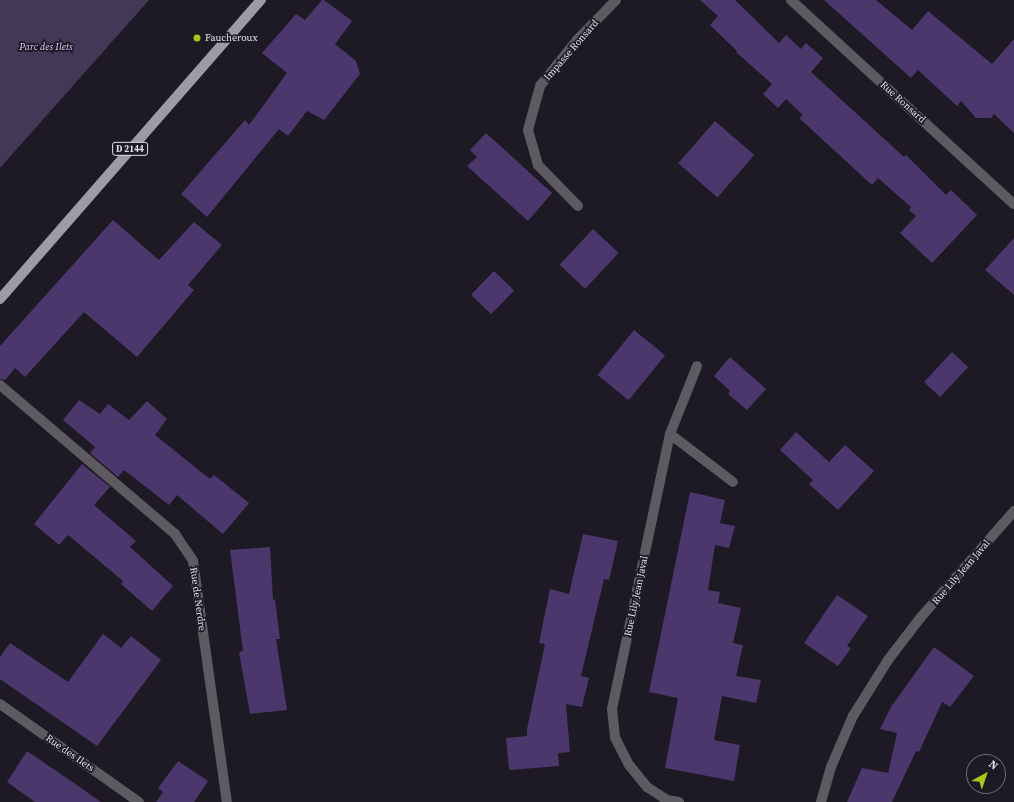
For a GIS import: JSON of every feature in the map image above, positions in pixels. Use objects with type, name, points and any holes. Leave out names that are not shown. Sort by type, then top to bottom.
[{"type":"main road","name":"D 2144","points":[[0,299],[261,0]]},
{"type":"street","name":"Impasse Ronsard","points":[[578,206],[538,165],[528,130],[540,86],[577,40],[616,0]]},
{"type":"street","name":"Rue Ronsard","points":[[791,0],[1014,204]]},
{"type":"street","name":"Rue Lily Jean Javal","points":[[679,802],[667,800],[647,787],[628,765],[615,737],[612,709],[670,434],[697,366]]},
{"type":"street","name":"Rue de Nerdre","points":[[0,385],[175,534],[193,561],[227,802]]},
{"type":"street","points":[[670,434],[733,482]]},
{"type":"street","name":"Rue Lily Jean Javal","points":[[821,802],[831,767],[853,716],[888,660],[921,617],[1014,511]]},
{"type":"street","name":"Rue des Ilets","points":[[0,704],[139,802]]},
{"type":"green space","name":"Parc des Ilets","points":[[0,0],[149,0],[0,168]]},
{"type":"building","points":[[322,0],[352,21],[335,44],[356,61],[360,74],[324,120],[307,111],[288,136],[279,129],[207,217],[181,194],[245,120],[249,125],[287,73],[262,53],[296,14],[305,20]]},
{"type":"building","points":[[700,0],[735,0],[779,43],[786,35],[801,49],[806,43],[823,58],[811,72],[904,157],[906,155],[946,195],[951,190],[977,215],[932,263],[900,233],[916,216],[909,210],[911,207],[878,178],[872,185],[799,118],[803,115],[786,99],[778,108],[763,94],[772,84],[736,52],[737,51],[710,25],[718,16]]},
{"type":"building","points":[[824,0],[876,0],[912,30],[928,11],[992,64],[1014,39],[1014,133],[994,114],[991,118],[976,118],[961,101],[957,106],[918,70],[911,78]]},
{"type":"building","points":[[715,121],[754,155],[718,197],[678,163]]},
{"type":"building","points":[[486,133],[552,193],[528,221],[467,166],[477,157],[470,150]]},
{"type":"building","points":[[113,220],[159,260],[194,222],[222,245],[188,285],[194,290],[137,357],[84,312],[25,377],[15,368],[5,380],[0,379],[0,346]]},
{"type":"building","points":[[593,229],[619,253],[585,289],[560,265]]},
{"type":"building","points":[[1014,238],[1014,295],[985,270]]},
{"type":"building","points":[[494,271],[514,290],[491,314],[471,295]]},
{"type":"building","points":[[634,330],[665,355],[629,400],[597,375]]},
{"type":"building","points":[[952,352],[968,367],[940,397],[924,382]]},
{"type":"building","points":[[730,357],[766,389],[747,410],[728,394],[730,391],[714,376]]},
{"type":"building","points":[[79,400],[100,414],[108,404],[129,420],[147,401],[167,419],[155,435],[210,479],[214,475],[249,503],[223,534],[177,495],[169,505],[124,470],[118,477],[90,453],[95,447],[63,420]]},
{"type":"building","points":[[796,432],[829,462],[845,445],[874,471],[838,510],[809,484],[813,480],[780,450]]},
{"type":"building","points":[[82,464],[110,487],[94,505],[136,541],[130,547],[173,586],[152,611],[121,584],[123,581],[68,535],[59,545],[34,524]]},
{"type":"building","points":[[690,492],[725,500],[720,523],[735,526],[729,548],[715,545],[708,590],[720,592],[718,603],[741,608],[733,643],[743,645],[736,676],[761,680],[756,703],[722,696],[714,740],[740,745],[734,781],[665,768],[678,698],[649,692]]},
{"type":"building","points":[[583,534],[618,541],[609,580],[604,579],[581,676],[589,678],[582,707],[566,704],[570,752],[558,753],[559,766],[509,770],[506,738],[527,736],[527,729],[545,644],[539,643],[550,589],[569,594]]},
{"type":"building","points":[[270,547],[273,600],[275,599],[280,639],[276,639],[287,710],[250,714],[239,652],[243,651],[230,550]]},
{"type":"building","points":[[837,595],[868,616],[847,646],[851,648],[838,666],[804,643]]},
{"type":"building","points":[[103,634],[121,648],[131,636],[161,660],[97,746],[0,679],[0,657],[10,643],[68,682]]},
{"type":"building","points":[[934,647],[974,676],[950,707],[942,702],[919,752],[916,751],[892,802],[847,802],[862,768],[888,773],[897,733],[880,729],[891,707]]},
{"type":"building","points":[[27,751],[101,802],[35,802],[7,782]]},
{"type":"building","points":[[178,761],[208,781],[194,802],[156,802],[163,792],[158,788]]},
{"type":"place","name":"Faucheroux","points":[[197,38]]}]
